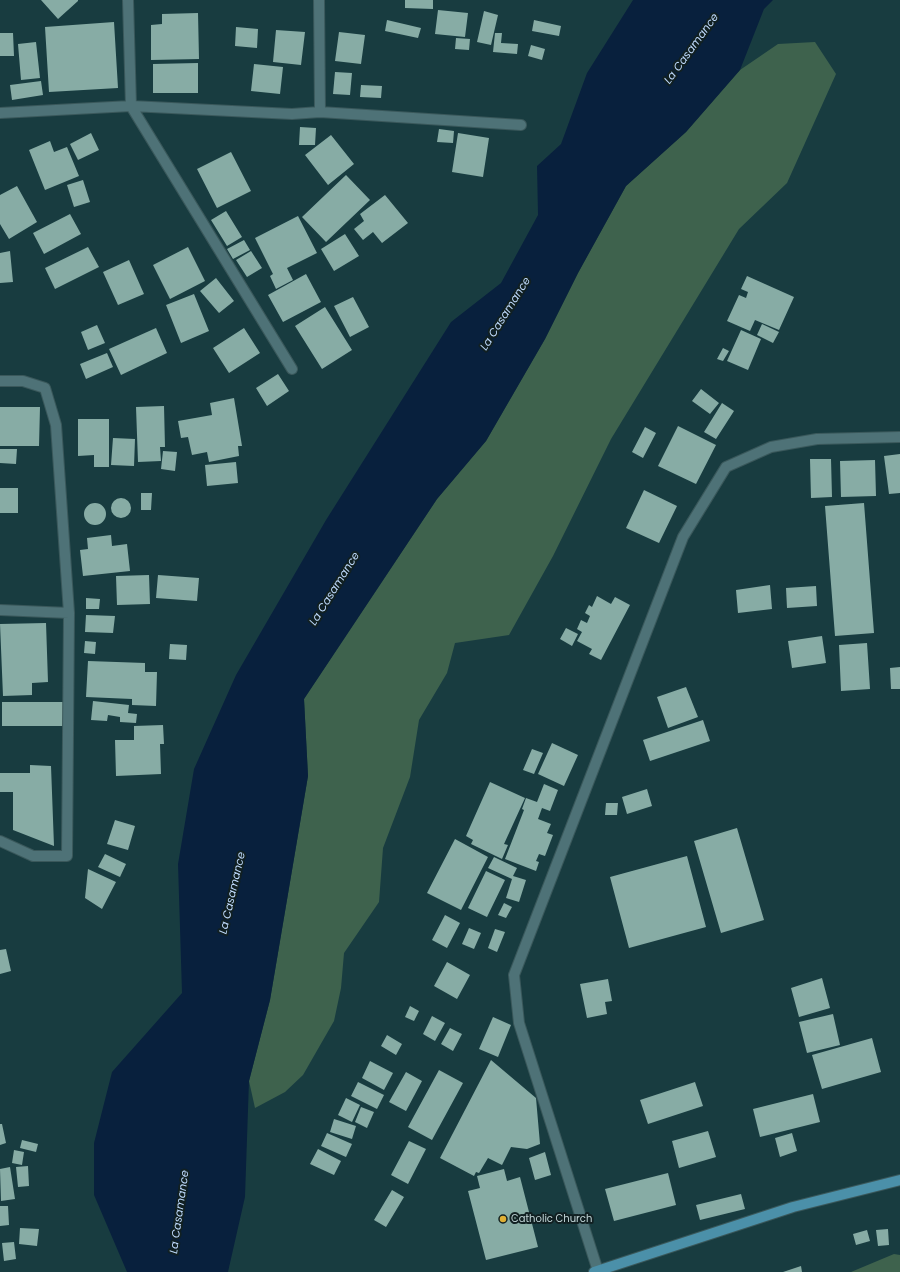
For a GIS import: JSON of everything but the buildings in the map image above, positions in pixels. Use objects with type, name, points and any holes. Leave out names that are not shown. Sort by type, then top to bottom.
[{"type":"main road","points":[[596,1272],[793,1207],[900,1180]]},
{"type":"street","points":[[128,0],[131,106],[292,369]]},
{"type":"street","points":[[319,0],[320,112]]},
{"type":"street","points":[[0,113],[131,106],[292,114],[320,112],[521,125]]},
{"type":"street","points":[[0,381],[23,381],[45,388],[56,425],[69,613],[67,856],[33,856],[0,841]]},
{"type":"street","points":[[596,1272],[519,1023],[514,975],[683,537],[726,467],[771,447],[817,439],[900,437]]},
{"type":"street","points":[[0,610],[69,613]]},
{"type":"green space","points":[[815,42],[836,74],[787,183],[739,229],[611,439],[553,556],[509,635],[455,643],[447,673],[419,720],[410,777],[383,848],[379,902],[344,953],[341,988],[334,1021],[303,1075],[285,1092],[255,1108],[249,1081],[270,1000],[308,776],[304,699],[437,499],[486,441],[545,339],[578,273],[626,186],[686,132],[740,70],[778,44]]},
{"type":"green space","points":[[894,1254],[900,1255],[900,1272],[851,1272]]},
{"type":"water","name":"La Casamance","points":[[633,0],[773,0],[764,9],[740,70],[686,132],[626,186],[578,273],[545,339],[486,441],[437,499],[304,699],[308,776],[270,1000],[249,1081],[245,1197],[228,1272],[127,1272],[94,1195],[94,1143],[112,1072],[182,993],[178,864],[194,769],[236,675],[326,520],[451,322],[501,283],[538,215],[537,166],[561,144],[587,73]]},
{"type":"place","name":"Catholic Church","points":[[503,1219]]}]
